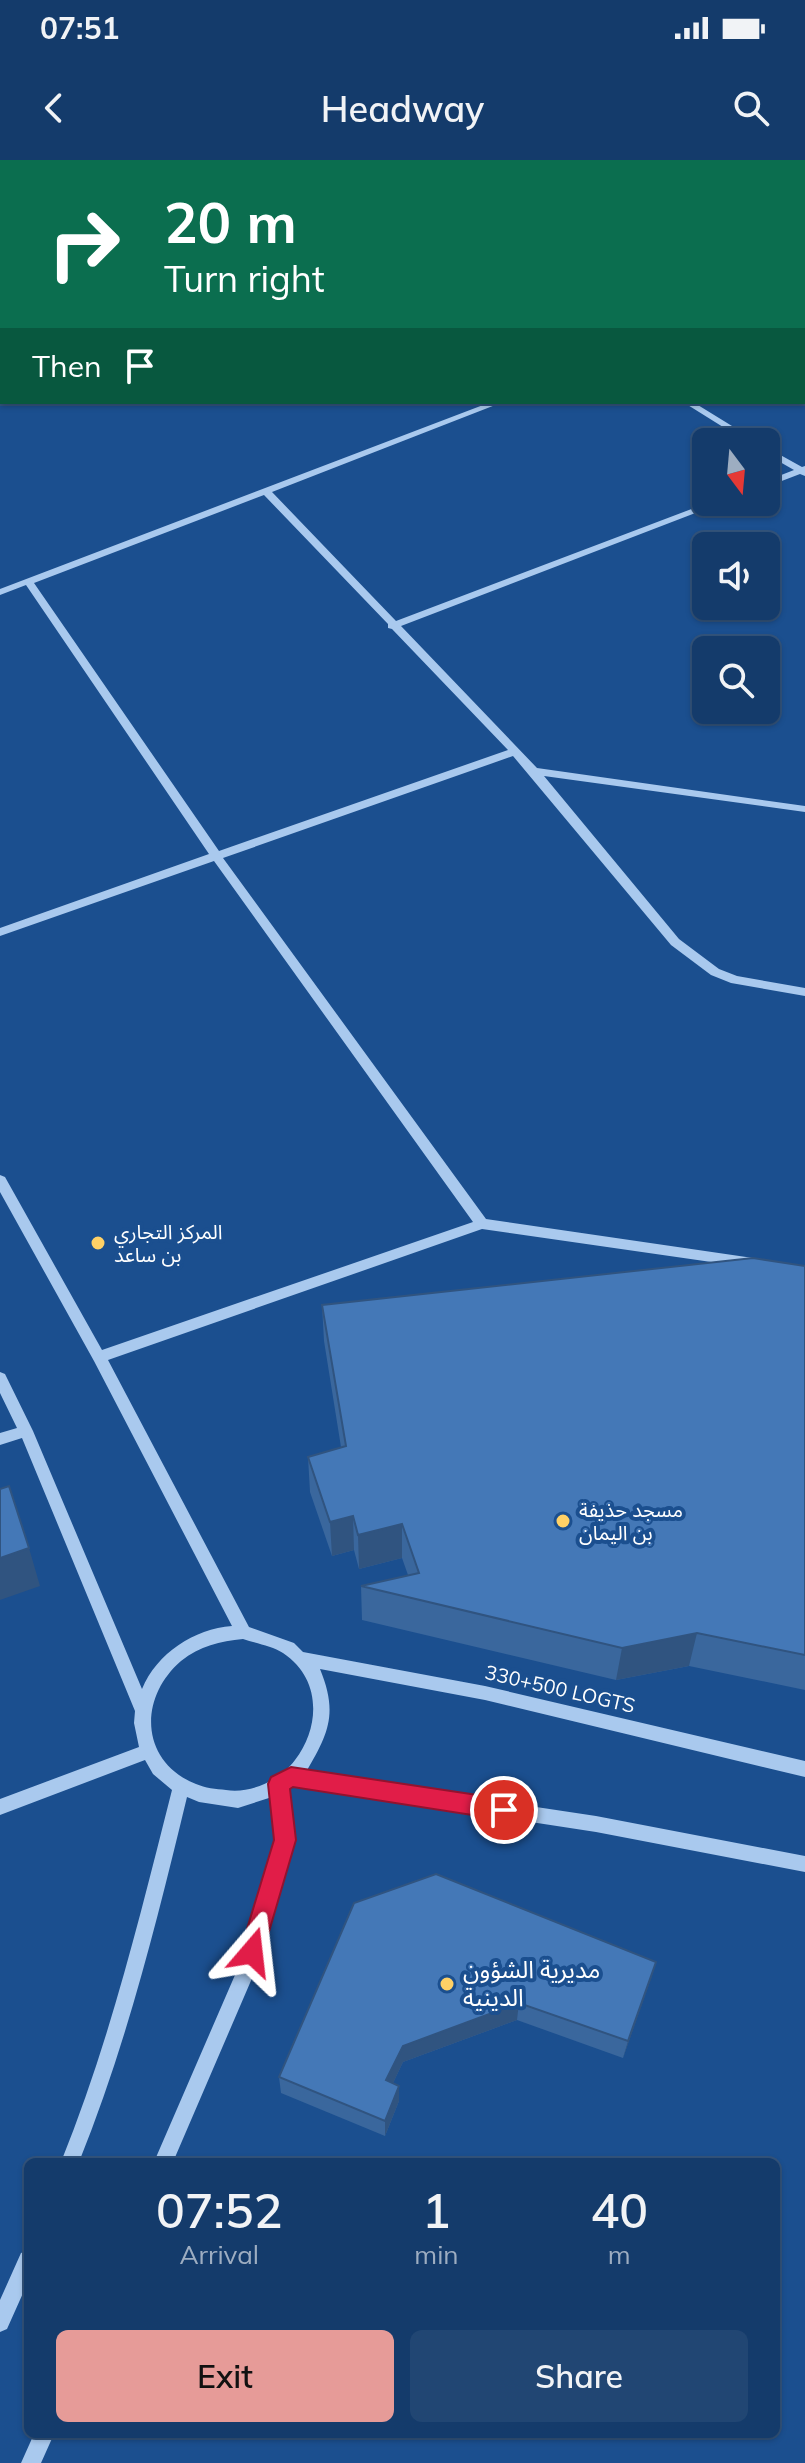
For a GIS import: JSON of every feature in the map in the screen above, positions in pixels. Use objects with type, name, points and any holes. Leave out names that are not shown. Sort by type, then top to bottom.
[{"type":"street","points":[[0,592],[494,404]]},
{"type":"street","points":[[690,404],[730,428]]},
{"type":"street","points":[[780,458],[804,471]]},
{"type":"street","points":[[780,479],[804,471]]},
{"type":"street","points":[[266,491],[534,771],[685,949],[715,972],[735,980],[805,992]]},
{"type":"street","points":[[392,626],[692,512]]},
{"type":"street","points":[[28,581],[217,857],[482,1224]]},
{"type":"street","points":[[0,932],[513,752]]},
{"type":"street","points":[[534,771],[805,809]]},
{"type":"street","points":[[0,1180],[99,1357],[243,1632]]},
{"type":"street","points":[[99,1357],[482,1224],[774,1266]]},
{"type":"street","points":[[0,1378],[26,1431],[142,1708]]},
{"type":"street","points":[[0,1439],[26,1431]]},
{"type":"street","points":[[243,1632],[266,1636],[287,1645],[303,1659],[318,1681],[324,1705],[322,1731],[310,1756],[285,1781],[265,1792],[236,1799],[207,1797],[181,1787],[159,1770],[148,1751],[142,1730],[142,1708],[151,1683],[167,1661],[190,1645],[216,1635],[243,1632]]},
{"type":"street","name":"330+500 LOGTS","points":[[303,1659],[485,1693],[805,1769]]},
{"type":"street","points":[[0,1807],[148,1751]]},
{"type":"street","points":[[285,1781],[596,1824],[805,1864]]},
{"type":"street","points":[[165,2158],[244,1976],[285,1840],[285,1781]]},
{"type":"street","points":[[72,2158],[92,2112],[127,2003],[181,1787]]},
{"type":"street","points":[[0,2322],[24,2269]]},
{"type":"street","points":[[31,2463],[42,2438]]},
{"type":"building","name":"مسجد حذيفة بن اليمان","points":[[753,1258],[805,1266],[805,1655],[697,1633],[622,1648],[361,1586],[419,1573],[402,1524],[358,1535],[353,1516],[330,1522],[308,1457],[346,1446],[322,1305]]},
{"type":"building","points":[[9,1486],[29,1548],[0,1558],[0,1489]]},
{"type":"building","points":[[436,1874],[656,1962],[628,2041],[519,2003],[403,2046],[386,2080],[399,2086],[385,2121],[279,2077],[354,1903]]},
{"type":"place","name":"المركز التجاري بن ساعد","points":[[98,1243]]},
{"type":"place","name":"مسجد حذيفة بن اليمان","points":[[563,1521]]},
{"type":"place","name":"مديرية الشؤون الدينية","points":[[447,1984]]},
{"type":"route","points":[[252,1952],[285,1840],[279,1784],[291,1777],[504,1810]]}]
